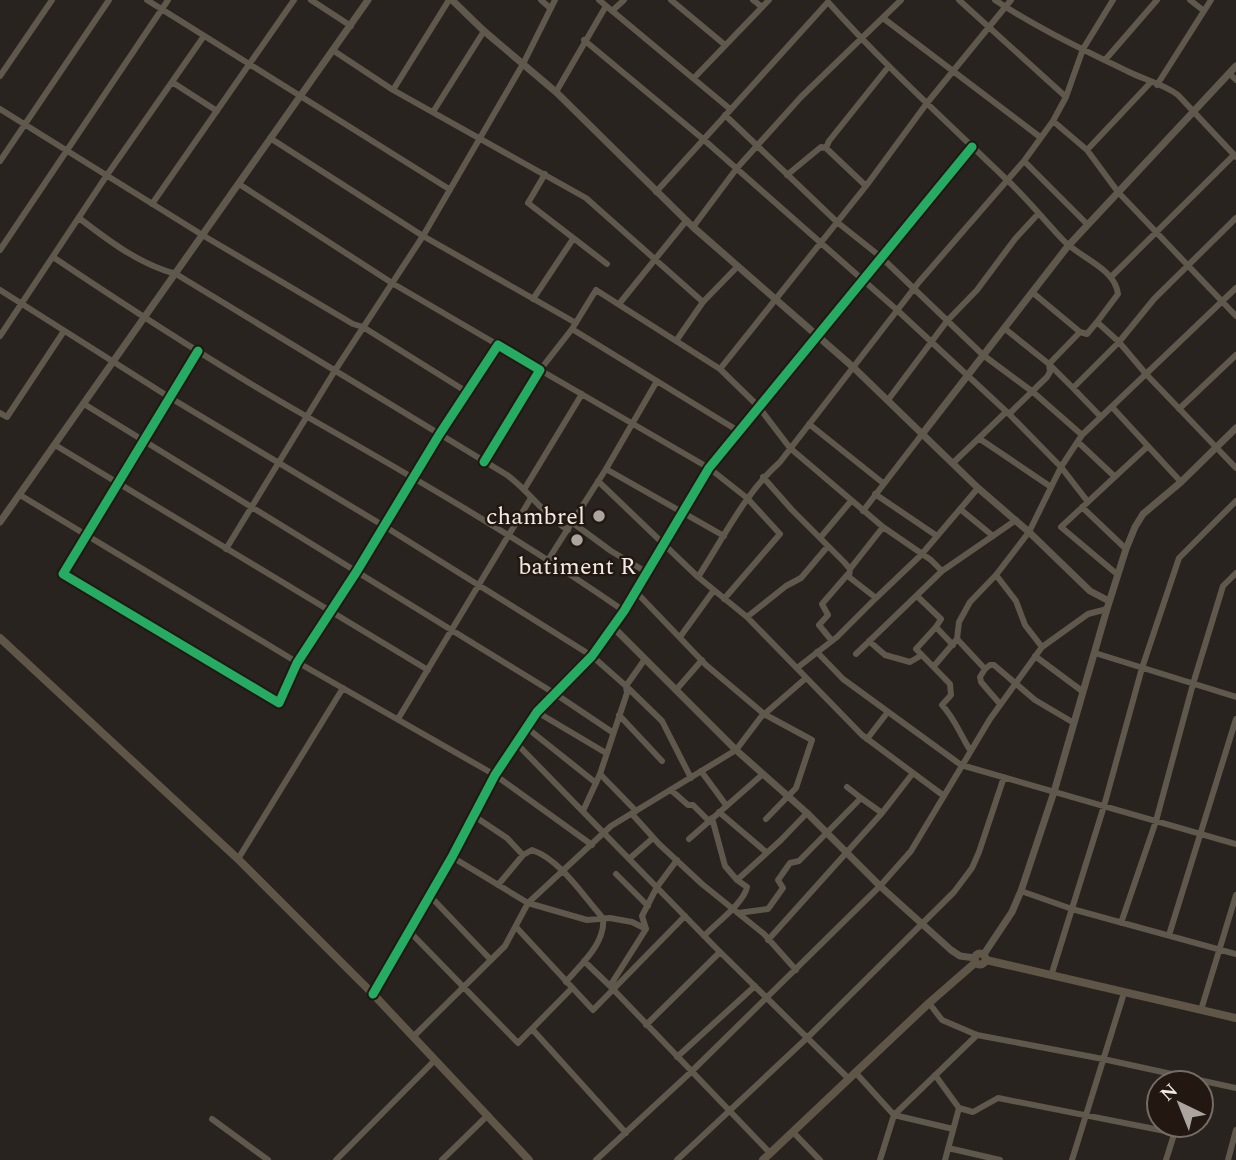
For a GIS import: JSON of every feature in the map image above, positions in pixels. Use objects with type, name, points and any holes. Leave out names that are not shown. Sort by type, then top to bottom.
[{"type":"main road","points":[[0,638],[238,859],[373,994],[529,1160]]},
{"type":"main road","points":[[763,1160],[929,1003],[980,959],[1236,1018]]},
{"type":"street","points":[[0,76],[52,0]]},
{"type":"street","points":[[0,161],[109,0]]},
{"type":"street","points":[[147,0],[449,189]]},
{"type":"street","points":[[0,250],[168,0]]},
{"type":"street","points":[[152,204],[294,0]]},
{"type":"street","points":[[311,0],[351,26]]},
{"type":"street","points":[[0,522],[368,0]]},
{"type":"street","points":[[393,90],[451,0],[556,92],[686,221],[853,367],[978,488],[1108,605]]},
{"type":"street","points":[[541,0],[550,8]]},
{"type":"street","points":[[226,549],[334,372],[423,236],[523,64],[555,0]]},
{"type":"street","points":[[599,0],[694,78],[787,175],[881,257],[983,355],[1033,392],[1114,476]]},
{"type":"street","points":[[612,11],[624,0]]},
{"type":"street","points":[[671,0],[725,45]]},
{"type":"street","points":[[752,0],[762,7]]},
{"type":"street","points":[[694,78],[769,0]]},
{"type":"street","points":[[693,227],[737,169],[801,97],[901,0]]},
{"type":"street","points":[[959,0],[1066,97]]},
{"type":"street","points":[[995,0],[1083,49],[1154,84],[1168,87],[1235,156],[1112,276]]},
{"type":"street","points":[[720,369],[838,222],[927,103],[1011,0]]},
{"type":"street","points":[[698,577],[763,477],[780,462],[914,289],[1024,161],[1066,97],[1083,49],[1114,0]]},
{"type":"street","points":[[1105,60],[1157,0]]},
{"type":"street","points":[[1190,0],[1204,11]]},
{"type":"street","points":[[1087,150],[1154,84],[1211,0]]},
{"type":"street","points":[[656,192],[828,2],[861,39],[1007,180],[1068,246],[1112,276],[1118,294],[1087,334],[1080,332],[1032,292]]},
{"type":"street","points":[[556,92],[606,6]]},
{"type":"street","points":[[883,18],[1040,137]]},
{"type":"street","points":[[433,112],[484,31]]},
{"type":"street","points":[[0,336],[204,36]]},
{"type":"street","points":[[584,40],[703,139],[968,375],[1061,467],[1085,505],[1126,549]]},
{"type":"street","points":[[334,51],[393,90],[586,198],[704,303]]},
{"type":"street","points":[[826,148],[889,66]]},
{"type":"street","points":[[863,510],[1068,246],[1236,66]]},
{"type":"street","points":[[1229,73],[1236,80]]},
{"type":"street","points":[[172,82],[217,111]]},
{"type":"street","points":[[0,109],[204,236],[353,324],[363,327],[467,392]]},
{"type":"street","points":[[1052,121],[1087,150],[1118,192],[1236,316]]},
{"type":"street","points":[[270,138],[423,236],[533,299],[740,432]]},
{"type":"street","points":[[787,175],[821,147],[826,148],[866,186]]},
{"type":"street","points":[[373,994],[452,857],[495,775],[537,712],[592,656],[637,593],[709,468],[972,147]]},
{"type":"street","points":[[1024,161],[1088,225]]},
{"type":"street","points":[[545,174],[528,203],[607,264]]},
{"type":"street","points":[[239,184],[392,283],[709,468],[747,498],[779,534],[724,599]]},
{"type":"street","points":[[887,400],[947,321],[1038,214]]},
{"type":"street","points":[[79,218],[120,249],[156,269],[176,274],[525,488],[531,498],[568,530]]},
{"type":"street","points":[[1073,388],[1119,342],[1154,299],[1236,218]]},
{"type":"street","points":[[619,304],[686,221]]},
{"type":"street","points":[[533,299],[573,239]]},
{"type":"street","points":[[53,257],[144,319],[548,560],[624,611]]},
{"type":"street","points":[[676,341],[704,303],[737,267]]},
{"type":"street","points":[[933,666],[955,642],[959,622],[970,602],[996,575],[1030,532],[1061,467],[1080,438],[1236,288]]},
{"type":"street","points":[[0,290],[114,363],[384,526],[592,656],[662,721],[691,778]]},
{"type":"street","points":[[484,462],[540,370],[574,326],[596,290],[720,369],[758,406],[790,448],[883,527],[932,560],[942,571]]},
{"type":"street","points":[[1097,322],[1119,342],[1236,468]]},
{"type":"street","points":[[1004,328],[1049,364],[1101,417]]},
{"type":"street","points":[[0,413],[7,417],[64,331]]},
{"type":"street","points":[[1049,364],[1080,332]]},
{"type":"street","points":[[198,351],[63,574],[279,703],[297,663],[498,345]]},
{"type":"street","points":[[1179,409],[1236,355]]},
{"type":"street","points":[[953,463],[1033,392],[1050,372],[1049,364]]},
{"type":"street","points":[[548,560],[606,469],[657,381]]},
{"type":"street","points":[[525,488],[582,394]]},
{"type":"street","points":[[84,404],[453,630],[612,732]]},
{"type":"street","points":[[1112,407],[1181,482]]},
{"type":"street","points":[[809,424],[883,483]]},
{"type":"street","points":[[613,627],[736,750],[807,813],[880,886],[951,950],[960,956],[980,959],[1012,912],[1021,891],[1054,792],[1126,549],[1143,514],[1181,482],[1236,428]]},
{"type":"street","points":[[980,439],[1051,487]]},
{"type":"street","points":[[55,445],[428,670]]},
{"type":"street","points":[[1118,575],[1061,527],[1148,446]]},
{"type":"street","points":[[606,469],[724,537]]},
{"type":"street","points":[[763,477],[876,598]]},
{"type":"street","points":[[598,481],[698,577],[747,617],[867,739],[944,796]]},
{"type":"street","points":[[797,668],[832,642],[921,555],[978,488]]},
{"type":"street","points":[[876,494],[937,536]]},
{"type":"street","points":[[20,495],[297,663],[495,775],[592,845]]},
{"type":"street","points":[[398,719],[531,498]]},
{"type":"street","points":[[820,538],[851,501]]},
{"type":"street","points":[[1051,976],[1104,806],[1142,668],[1180,558],[1236,502]]},
{"type":"street","points":[[960,509],[993,536]]},
{"type":"street","points":[[856,654],[942,571],[1016,520]]},
{"type":"street","points":[[573,523],[611,551],[648,573]]},
{"type":"street","points":[[832,642],[819,625],[828,615],[822,604],[883,527]]},
{"type":"street","points":[[747,617],[786,586],[802,578],[828,545]]},
{"type":"street","points":[[1121,923],[1156,821],[1223,586],[1236,573]]},
{"type":"street","points":[[996,575],[1016,601],[1025,625],[1042,647]]},
{"type":"street","points":[[680,637],[714,590]]},
{"type":"street","points":[[637,593],[702,660],[764,714],[812,740],[796,788],[766,819]]},
{"type":"street","points":[[917,596],[940,619],[936,628],[916,649],[952,689],[951,695],[942,705],[956,721],[958,732],[970,750]]},
{"type":"street","points":[[596,1160],[691,1072],[880,886],[911,851],[970,750],[1042,647],[1088,614],[1108,605]]},
{"type":"street","points":[[936,628],[985,669]]},
{"type":"street","points":[[869,641],[885,655],[910,663],[922,655]]},
{"type":"street","points":[[817,652],[843,680],[961,765],[1236,844]]},
{"type":"street","points":[[1094,653],[1236,697]]},
{"type":"street","points":[[1035,656],[1082,691]]},
{"type":"street","points":[[583,811],[600,774],[627,693],[626,686],[645,659]]},
{"type":"street","points":[[676,691],[702,660]]},
{"type":"street","points":[[1000,704],[981,682],[980,677],[990,665],[994,665],[1035,700],[1074,723]]},
{"type":"street","points":[[413,1037],[505,946],[528,903],[604,833],[736,750],[764,714],[806,678]]},
{"type":"street","points":[[238,859],[343,688]]},
{"type":"street","points":[[537,712],[606,753]]},
{"type":"street","points":[[867,739],[887,713]]},
{"type":"street","points":[[619,715],[662,761]]},
{"type":"street","points":[[1169,935],[1236,719]]},
{"type":"street","points":[[527,728],[596,783]]},
{"type":"street","points":[[516,743],[720,952],[894,1115],[953,1129]]},
{"type":"street","points":[[701,771],[726,805]]},
{"type":"street","points":[[768,940],[913,773]]},
{"type":"street","points":[[600,774],[653,838],[768,940],[796,970]]},
{"type":"street","points":[[688,839],[763,774]]},
{"type":"street","points":[[677,1160],[808,1037],[954,892],[972,868],[1004,777]]},
{"type":"street","points":[[847,787],[881,813]]},
{"type":"street","points":[[671,790],[710,819],[725,866],[747,887],[738,904],[704,936]]},
{"type":"street","points":[[738,913],[768,909],[782,892],[783,888],[778,880],[790,863],[799,861],[861,798]]},
{"type":"street","points":[[719,812],[766,852]]},
{"type":"street","points":[[737,880],[807,813]]},
{"type":"street","points":[[474,816],[507,838],[523,855]]},
{"type":"street","points":[[629,859],[653,838]]},
{"type":"street","points":[[409,931],[518,1043],[569,985],[601,939],[603,918],[543,853],[532,849],[523,855],[498,885]]},
{"type":"street","points":[[452,857],[528,903],[587,920],[603,918],[632,922],[646,929]]},
{"type":"street","points":[[612,988],[646,929],[642,916],[657,887],[677,860]]},
{"type":"street","points":[[616,874],[648,906]]},
{"type":"street","points":[[1021,891],[1072,909],[1236,954]]},
{"type":"street","points":[[430,896],[491,960]]},
{"type":"street","points":[[1201,1010],[1236,898]]},
{"type":"street","points":[[516,927],[593,1010],[685,916]]},
{"type":"street","points":[[646,1025],[720,952]]},
{"type":"street","points":[[584,961],[770,1153]]},
{"type":"street","points":[[677,1057],[755,986]]},
{"type":"street","points":[[1072,1160],[1124,993]]},
{"type":"street","points":[[929,1003],[942,1020],[977,1035],[1145,1070]]},
{"type":"street","points":[[532,1029],[626,1133]]},
{"type":"street","points":[[880,1160],[894,1115],[977,1035]]},
{"type":"street","points":[[335,1160],[435,1060]]},
{"type":"street","points":[[935,1075],[959,1108],[974,1112],[998,1098],[1145,1124]]},
{"type":"street","points":[[1215,1085],[1236,1088]]},
{"type":"street","points":[[945,1160],[959,1108]]},
{"type":"street","points":[[442,1160],[488,1115]]},
{"type":"street","points":[[212,1119],[268,1160]]},
{"type":"street","points":[[1228,1160],[1236,1130]]},
{"type":"street","points":[[793,1132],[820,1160]]},
{"type":"street","points":[[1167,1160],[1173,1139]]},
{"type":"street","points":[[948,1148],[998,1160]]},
{"type":"cycle path","points":[[373,994],[452,857],[495,775],[537,712],[592,656],[624,611],[709,468],[972,147]]},
{"type":"cycle path","points":[[198,351],[63,574],[279,703],[297,663],[498,345],[540,370],[484,462]]},
{"type":"place","name":"chambrel","points":[[599,516]]},
{"type":"place","name":"batiment R","points":[[577,540]]}]
